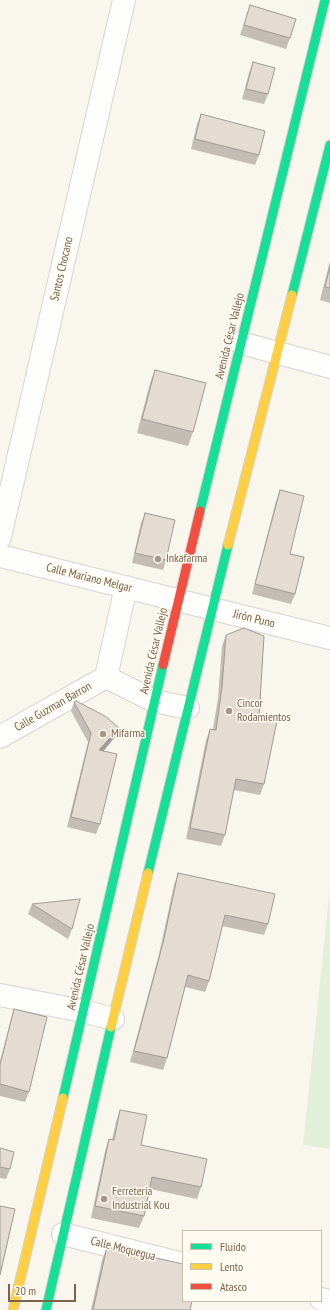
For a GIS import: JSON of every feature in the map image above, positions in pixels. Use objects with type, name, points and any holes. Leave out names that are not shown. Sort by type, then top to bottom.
[{"type":"main road","name":"Avenida César Vallejo","points":[[13,1310],[20,1295],[83,1011],[178,600],[325,0]]},
{"type":"main road","points":[[44,1304],[63,1234],[212,608],[330,145]]},
{"type":"street","name":"Santos Chocano","points":[[0,537],[124,0]]},
{"type":"street","points":[[241,343],[330,367]]},
{"type":"street","name":"Calle Mariano Melgar","points":[[0,556],[178,600]]},
{"type":"street","points":[[126,587],[106,677],[154,701],[188,708]]},
{"type":"street","name":"Jirón Puno","points":[[178,600],[330,638]]},
{"type":"street","name":"Calle Guzman Barron","points":[[0,737],[106,677]]},
{"type":"street","points":[[0,995],[83,1011],[113,1019]]},
{"type":"street","name":"Calle Moquegua","points":[[63,1234],[182,1264]]},
{"type":"green space","points":[[330,887],[330,1149],[303,1145]]},
{"type":"building","points":[[250,5],[296,19],[290,38],[244,25]]},
{"type":"building","points":[[253,62],[275,68],[268,94],[246,89]]},
{"type":"building","points":[[201,114],[265,131],[259,155],[195,139]]},
{"type":"building","points":[[330,266],[330,288],[325,287]]},
{"type":"building","points":[[155,370],[206,383],[193,432],[142,419]]},
{"type":"building","points":[[280,490],[304,496],[290,554],[304,557],[295,594],[255,584]]},
{"type":"building","points":[[145,513],[175,520],[166,560],[135,553]]},
{"type":"building","points":[[244,628],[264,636],[259,718],[277,721],[264,784],[236,779],[225,835],[190,828],[210,729],[216,730],[222,687],[226,635]]},
{"type":"building","points":[[76,701],[105,716],[119,728],[99,750],[117,754],[100,824],[71,817],[91,733],[74,702]]},
{"type":"building","points":[[178,873],[275,894],[268,924],[225,915],[209,981],[188,975],[167,1058],[134,1051],[163,943]]},
{"type":"building","points":[[80,899],[72,929],[32,904]]},
{"type":"building","points":[[14,1009],[47,1017],[29,1092],[0,1084],[0,1065]]},
{"type":"building","points":[[120,1110],[147,1115],[141,1145],[207,1159],[201,1187],[152,1177],[144,1216],[95,1206],[109,1139],[114,1140]]},
{"type":"building","points":[[0,1148],[14,1152],[10,1169],[0,1167]]},
{"type":"building","points":[[0,1206],[15,1209],[0,1275]]},
{"type":"building","points":[[107,1247],[182,1264],[182,1302],[192,1302],[190,1310],[93,1310]]},
{"type":"traffic: fast","points":[[200,511],[325,0]]},
{"type":"traffic: fast","points":[[292,295],[330,145]]},
{"type":"traffic: fast","points":[[148,873],[228,545]]},
{"type":"traffic: fast","points":[[63,1098],[163,665]]},
{"type":"traffic: fast","points":[[46,1310],[111,1027]]},
{"type":"traffic: slow","points":[[228,545],[292,295]]},
{"type":"traffic: slow","points":[[111,1027],[148,873]]},
{"type":"traffic: slow","points":[[13,1310],[63,1098]]},
{"type":"traffic: jam","points":[[163,665],[200,511]]},
{"type":"place","name":"Inkafarma","points":[[158,559]]},
{"type":"place","name":"Cincor Rodamientos","points":[[229,711]]},
{"type":"place","name":"Mifarma","points":[[103,734]]},
{"type":"place","name":"Ferreteria Industrial Kou","points":[[104,1199]]}]
